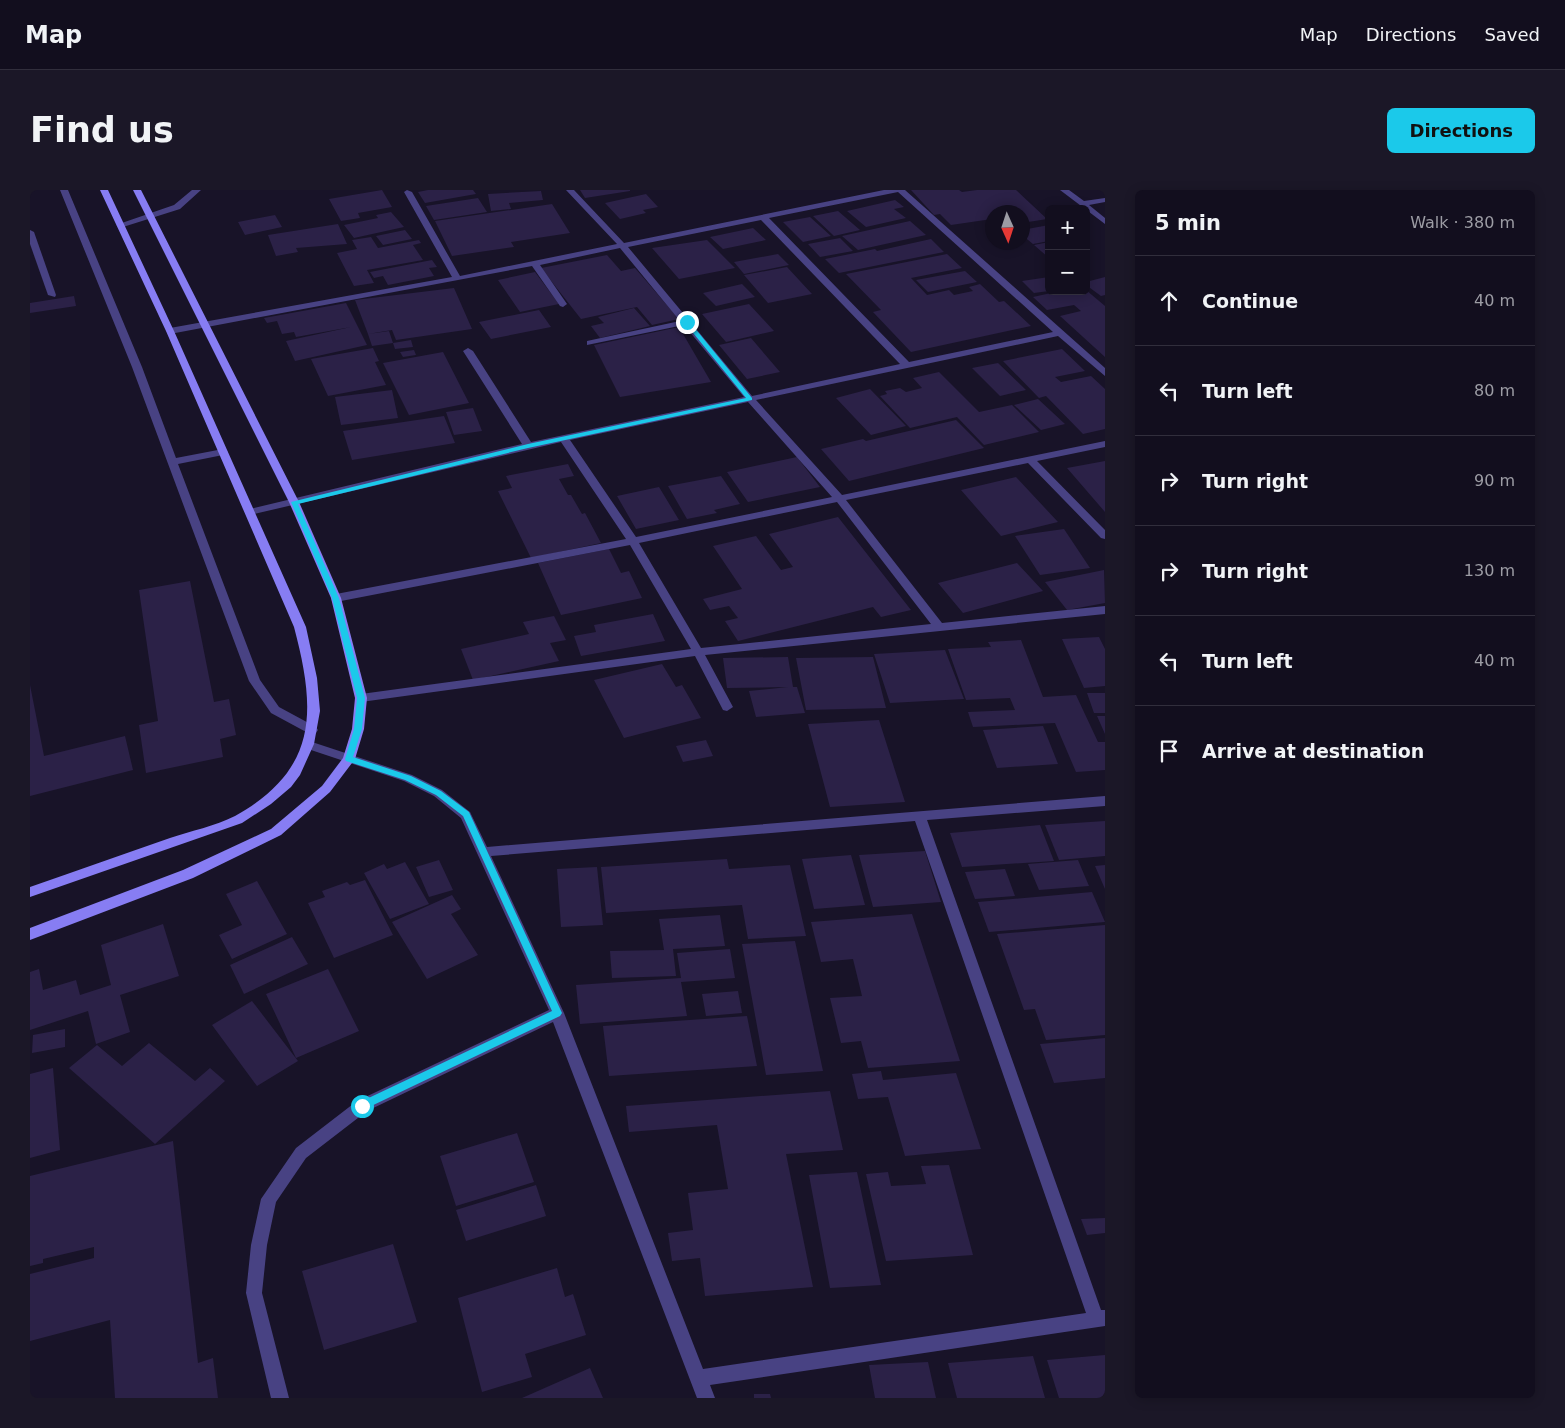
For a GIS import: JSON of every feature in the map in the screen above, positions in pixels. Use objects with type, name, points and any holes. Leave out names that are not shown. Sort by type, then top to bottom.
[{"type":"street","points":[[64,190],[137,367],[255,681],[275,710],[312,730]]},
{"type":"street","points":[[30,892],[238,820],[266,802],[293,776],[309,745],[316,702],[311,666],[300,627],[170,331],[104,190]]},
{"type":"street","points":[[30,934],[188,874],[276,832],[326,789],[348,759],[358,729],[361,698],[336,598],[294,502],[137,190]]},
{"type":"street","points":[[120,225],[177,207],[197,190]]},
{"type":"street","points":[[570,190],[622,245],[750,399],[840,499],[939,627]]},
{"type":"street","points":[[170,331],[458,279],[896,190]]},
{"type":"street","points":[[900,190],[1105,372]]},
{"type":"street","points":[[1064,190],[1105,222]]},
{"type":"street","points":[[408,192],[458,279]]},
{"type":"street","points":[[1082,204],[1105,200]]},
{"type":"street","points":[[763,217],[907,366]]},
{"type":"street","points":[[30,232],[52,295]]},
{"type":"street","points":[[534,264],[563,304]]},
{"type":"street","points":[[590,344],[687,322]]},
{"type":"street","points":[[250,512],[528,446],[1060,333]]},
{"type":"street","points":[[468,350],[528,446]]},
{"type":"street","points":[[564,439],[633,541],[698,652],[727,707]]},
{"type":"street","points":[[336,598],[633,541],[1105,444]]},
{"type":"street","points":[[172,462],[223,452]]},
{"type":"street","points":[[1031,460],[1105,536]]},
{"type":"street","points":[[361,698],[698,652],[1105,610]]},
{"type":"street","points":[[309,745],[408,778],[438,793],[466,814],[557,1013],[700,1378],[706,1398]]},
{"type":"street","points":[[483,852],[920,818],[1105,801]]},
{"type":"street","points":[[700,1378],[1100,1318],[920,818]]},
{"type":"street","points":[[280,1398],[254,1293],[258,1246],[269,1199],[302,1153],[362,1106],[557,1013]]},
{"type":"building","points":[[382,190],[392,207],[358,213],[360,218],[341,221],[329,199]]},
{"type":"building","points":[[428,190],[473,190],[476,194],[425,203],[418,192]]},
{"type":"building","points":[[580,190],[630,190],[630,191],[585,198]]},
{"type":"building","points":[[911,190],[959,190],[962,192],[1016,190],[1045,217],[1045,219],[1030,222],[1030,205],[985,205],[985,220],[951,225],[940,214],[934,215]]},
{"type":"building","points":[[541,191],[543,200],[509,203],[511,209],[491,211],[488,194]]},
{"type":"building","points":[[646,194],[658,207],[643,210],[646,213],[620,219],[605,203]]},
{"type":"building","points":[[478,198],[487,212],[434,220],[426,206]]},
{"type":"building","points":[[895,200],[904,207],[894,209],[906,218],[866,227],[847,211]]},
{"type":"building","points":[[552,204],[570,233],[511,242],[514,247],[452,256],[435,221]]},
{"type":"building","points":[[838,211],[860,230],[834,236],[813,216]]},
{"type":"building","points":[[391,212],[404,227],[354,238],[344,225],[378,218],[376,215]]},
{"type":"building","points":[[275,215],[282,227],[245,235],[238,222]]},
{"type":"building","points":[[810,217],[831,236],[803,242],[783,222]]},
{"type":"building","points":[[910,221],[926,235],[858,250],[842,236]]},
{"type":"building","points":[[338,224],[347,244],[296,248],[298,252],[276,256],[268,235]]},
{"type":"building","points":[[1045,226],[1045,242],[1033,244],[1030,242],[1030,229]]},
{"type":"building","points":[[753,228],[766,240],[723,249],[710,237]]},
{"type":"building","points":[[405,230],[412,239],[383,245],[376,236]]},
{"type":"building","points":[[371,237],[378,248],[419,240],[421,243],[413,245],[423,260],[367,270],[374,283],[354,286],[337,253],[357,249],[352,240]]},
{"type":"building","points":[[840,238],[853,251],[820,257],[808,244]]},
{"type":"building","points":[[931,239],[944,252],[839,273],[825,259],[875,249],[877,251]]},
{"type":"building","points":[[707,240],[735,268],[679,279],[652,248]]},
{"type":"building","points":[[1045,243],[1045,255],[1034,245]]},
{"type":"building","points":[[778,254],[789,265],[744,274],[734,262]]},
{"type":"building","points":[[947,254],[962,268],[911,278],[927,295],[949,290],[954,295],[973,291],[969,287],[980,284],[999,302],[1004,301],[1031,326],[911,352],[873,312],[881,310],[846,274]]},
{"type":"building","points":[[607,255],[621,271],[635,268],[679,319],[652,325],[637,307],[581,319],[541,268]]},
{"type":"building","points":[[432,260],[437,267],[429,268],[434,276],[388,285],[383,276],[374,278],[370,272]]},
{"type":"building","points":[[787,267],[812,294],[768,303],[744,275]]},
{"type":"building","points":[[965,271],[977,282],[928,292],[916,280]]},
{"type":"building","points":[[535,272],[559,304],[520,312],[498,280]]},
{"type":"building","points":[[1105,277],[1105,295],[1101,296],[1090,288],[1090,281]]},
{"type":"building","points":[[1045,278],[1045,292],[1034,293],[1022,281]]},
{"type":"building","points":[[742,284],[755,297],[716,306],[703,293]]},
{"type":"building","points":[[454,288],[472,329],[396,340],[392,330],[368,334],[355,300]]},
{"type":"building","points":[[1090,293],[1105,306],[1105,357],[1060,316],[1081,311],[1074,305],[1047,310],[1033,297],[1045,294],[1090,295]]},
{"type":"building","points":[[74,296],[76,306],[30,313],[30,303]]},
{"type":"building","points":[[346,303],[367,345],[295,361],[286,341],[351,327],[296,337],[294,332],[282,334],[277,321],[267,323],[264,318]]},
{"type":"building","points":[[749,304],[774,331],[726,342],[702,314]]},
{"type":"building","points":[[634,308],[650,326],[600,338],[591,326],[604,323],[598,317]]},
{"type":"building","points":[[539,310],[551,327],[491,339],[479,322]]},
{"type":"building","points":[[679,327],[711,382],[620,397],[594,345]]},
{"type":"building","points":[[389,331],[393,343],[372,346],[368,334]]},
{"type":"building","points":[[751,338],[780,372],[747,379],[719,345]]},
{"type":"building","points":[[411,340],[413,347],[395,349],[393,343]]},
{"type":"building","points":[[373,348],[379,361],[375,362],[386,385],[328,396],[311,359]]},
{"type":"building","points":[[1062,349],[1085,371],[1055,377],[1061,382],[1091,376],[1105,389],[1105,429],[1083,434],[1046,396],[1039,398],[1003,361]]},
{"type":"building","points":[[414,350],[416,355],[403,357],[400,352]]},
{"type":"building","points":[[443,352],[469,403],[409,415],[383,363]]},
{"type":"building","points":[[998,363],[1026,390],[1000,396],[972,368]]},
{"type":"building","points":[[939,372],[979,412],[1012,405],[1039,432],[984,445],[957,417],[910,428],[880,396],[887,394],[885,391],[900,388],[906,392],[922,388],[913,378]]},
{"type":"building","points":[[870,389],[906,426],[871,435],[836,398]]},
{"type":"building","points":[[392,390],[398,418],[341,425],[335,397]]},
{"type":"building","points":[[1038,399],[1065,424],[1041,430],[1014,405]]},
{"type":"building","points":[[473,408],[482,431],[454,435],[446,412]]},
{"type":"building","points":[[444,416],[455,443],[352,460],[343,431]]},
{"type":"building","points":[[956,420],[984,448],[849,481],[821,449],[863,439],[866,441]]},
{"type":"building","points":[[797,457],[820,487],[748,502],[727,472]]},
{"type":"building","points":[[1105,461],[1105,512],[1067,468]]},
{"type":"building","points":[[568,464],[574,476],[559,479],[582,514],[585,513],[601,543],[531,558],[498,491],[512,488],[506,476]]},
{"type":"building","points":[[721,476],[740,504],[714,510],[717,513],[687,519],[668,486]]},
{"type":"building","points":[[1016,477],[1058,522],[1001,536],[961,490]]},
{"type":"building","points":[[659,487],[679,520],[636,529],[617,496]]},
{"type":"building","points":[[838,517],[911,610],[881,617],[873,607],[738,641],[725,621],[738,618],[729,606],[710,610],[703,599],[742,589],[713,546],[756,536],[781,570],[793,567],[769,534]]},
{"type":"building","points":[[1064,529],[1090,568],[1040,575],[1015,536]]},
{"type":"building","points":[[609,549],[621,573],[629,571],[642,598],[561,615],[538,563]]},
{"type":"building","points":[[1017,563],[1043,591],[963,613],[938,583]]},
{"type":"building","points":[[1104,570],[1105,603],[1067,610],[1045,582]]},
{"type":"building","points":[[190,581],[214,702],[229,699],[236,735],[220,739],[223,757],[146,773],[139,725],[158,721],[139,590]]},
{"type":"building","points":[[653,614],[665,641],[581,656],[574,636],[596,632],[594,625]]},
{"type":"building","points":[[554,616],[566,640],[550,643],[559,661],[473,680],[461,649],[529,634],[523,622]]},
{"type":"building","points":[[1099,637],[1105,649],[1105,686],[1084,688],[1062,639]]},
{"type":"building","points":[[1021,640],[1043,697],[1076,695],[1098,742],[1105,742],[1105,770],[1076,772],[1055,723],[973,727],[968,712],[1015,710],[1010,698],[966,700],[948,649],[991,647],[988,642]]},
{"type":"building","points":[[945,650],[964,699],[890,703],[874,654]]},
{"type":"building","points":[[788,657],[793,687],[797,687],[805,713],[756,717],[749,691],[788,687],[727,688],[723,658]]},
{"type":"building","points":[[873,657],[886,708],[806,710],[796,658]]},
{"type":"building","points":[[662,664],[676,687],[682,685],[701,718],[624,738],[594,680]]},
{"type":"building","points":[[30,685],[44,756],[125,736],[133,770],[30,796]]},
{"type":"building","points":[[1087,693],[1105,693],[1105,713],[1094,713]]},
{"type":"building","points":[[1097,716],[1105,716],[1105,734]]},
{"type":"building","points":[[879,720],[905,802],[830,807],[808,724]]},
{"type":"building","points":[[1043,726],[1058,764],[997,768],[983,730]]},
{"type":"building","points":[[706,740],[713,756],[683,762],[676,746]]},
{"type":"building","points":[[1105,821],[1105,856],[1059,860],[1045,825]]},
{"type":"building","points":[[1040,825],[1054,861],[962,867],[950,833]]},
{"type":"building","points":[[925,851],[941,902],[873,907],[859,855]]},
{"type":"building","points":[[851,855],[865,905],[814,909],[802,859]]},
{"type":"building","points":[[727,859],[729,869],[790,865],[806,936],[748,939],[742,905],[606,913],[601,867]]},
{"type":"building","points":[[439,860],[453,890],[429,897],[416,867]]},
{"type":"building","points":[[1078,860],[1089,886],[1039,890],[1028,864]]},
{"type":"building","points":[[405,862],[429,904],[390,919],[364,873],[384,864],[387,869]]},
{"type":"building","points":[[1105,865],[1105,889],[1095,866]]},
{"type":"building","points":[[597,867],[603,925],[561,927],[557,869]]},
{"type":"building","points":[[1005,869],[1015,896],[975,899],[965,872]]},
{"type":"building","points":[[365,880],[393,935],[334,958],[308,903],[325,897],[322,891],[347,882],[350,885]]},
{"type":"building","points":[[257,881],[287,934],[232,959],[219,935],[242,925],[226,894]]},
{"type":"building","points":[[1092,892],[1105,922],[989,932],[978,902]]},
{"type":"building","points":[[452,895],[461,909],[451,914],[478,955],[427,979],[392,922]]},
{"type":"building","points":[[912,914],[960,1061],[868,1068],[861,1041],[841,1043],[830,998],[862,996],[853,959],[821,962],[811,922]]},
{"type":"building","points":[[720,915],[725,946],[673,949],[676,976],[612,978],[610,951],[664,950],[659,919]]},
{"type":"building","points":[[163,924],[179,976],[120,995],[130,1032],[96,1044],[88,1011],[30,1030],[30,972],[39,969],[43,990],[76,980],[80,995],[111,985],[101,945]]},
{"type":"building","points":[[1105,925],[1105,1035],[1046,1040],[1035,1009],[1024,1010],[997,934]]},
{"type":"building","points":[[292,937],[308,964],[244,994],[230,965]]},
{"type":"building","points":[[795,941],[823,1071],[766,1075],[742,944]]},
{"type":"building","points":[[730,949],[735,978],[681,982],[687,1016],[580,1024],[576,985],[681,978],[677,953]]},
{"type":"building","points":[[328,969],[359,1031],[296,1058],[266,994]]},
{"type":"building","points":[[738,991],[742,1013],[706,1016],[702,994]]},
{"type":"building","points":[[252,1001],[298,1061],[257,1086],[212,1025]]},
{"type":"building","points":[[747,1016],[757,1066],[609,1076],[603,1026]]},
{"type":"building","points":[[65,1029],[65,1047],[32,1053],[33,1035]]},
{"type":"building","points":[[1105,1038],[1105,1078],[1054,1083],[1040,1044]]},
{"type":"building","points":[[149,1043],[195,1081],[210,1068],[225,1081],[155,1144],[69,1068],[97,1045],[122,1066]]},
{"type":"building","points":[[53,1068],[60,1150],[30,1158],[30,1074]]},
{"type":"building","points":[[881,1071],[883,1080],[956,1073],[981,1149],[905,1156],[888,1097],[858,1099],[852,1074]]},
{"type":"building","points":[[830,1091],[843,1150],[786,1154],[813,1287],[705,1296],[700,1258],[672,1261],[668,1233],[693,1230],[688,1193],[728,1189],[717,1125],[629,1132],[626,1106]]},
{"type":"building","points":[[517,1133],[534,1182],[456,1206],[440,1156]]},
{"type":"building","points":[[173,1141],[198,1363],[213,1358],[218,1398],[115,1398],[110,1320],[30,1341],[30,1274],[94,1258],[94,1247],[43,1259],[43,1263],[30,1266],[30,1176]]},
{"type":"building","points":[[949,1165],[973,1255],[886,1261],[866,1174],[888,1172],[891,1186],[926,1184],[921,1166]]},
{"type":"building","points":[[857,1172],[881,1285],[830,1288],[809,1175]]},
{"type":"building","points":[[536,1185],[546,1216],[466,1241],[456,1210]]},
{"type":"building","points":[[1105,1218],[1105,1233],[1087,1235],[1081,1219]]},
{"type":"building","points":[[393,1244],[417,1322],[324,1350],[302,1271]]},
{"type":"building","points":[[557,1268],[565,1297],[573,1294],[586,1335],[525,1354],[532,1377],[482,1392],[458,1298]]},
{"type":"building","points":[[1105,1355],[1105,1398],[1059,1398],[1047,1360]]},
{"type":"building","points":[[1033,1356],[1045,1398],[957,1398],[948,1363]]},
{"type":"building","points":[[928,1362],[936,1398],[875,1398],[869,1365]]},
{"type":"building","points":[[590,1368],[603,1398],[522,1398]]},
{"type":"building","points":[[754,1394],[770,1394],[771,1398],[754,1398]]},
{"type":"route","points":[[362,1106],[557,1013],[466,814],[438,793],[408,778],[348,759],[358,729],[361,698],[336,598],[294,502],[528,446],[750,399],[687,322]]}]
